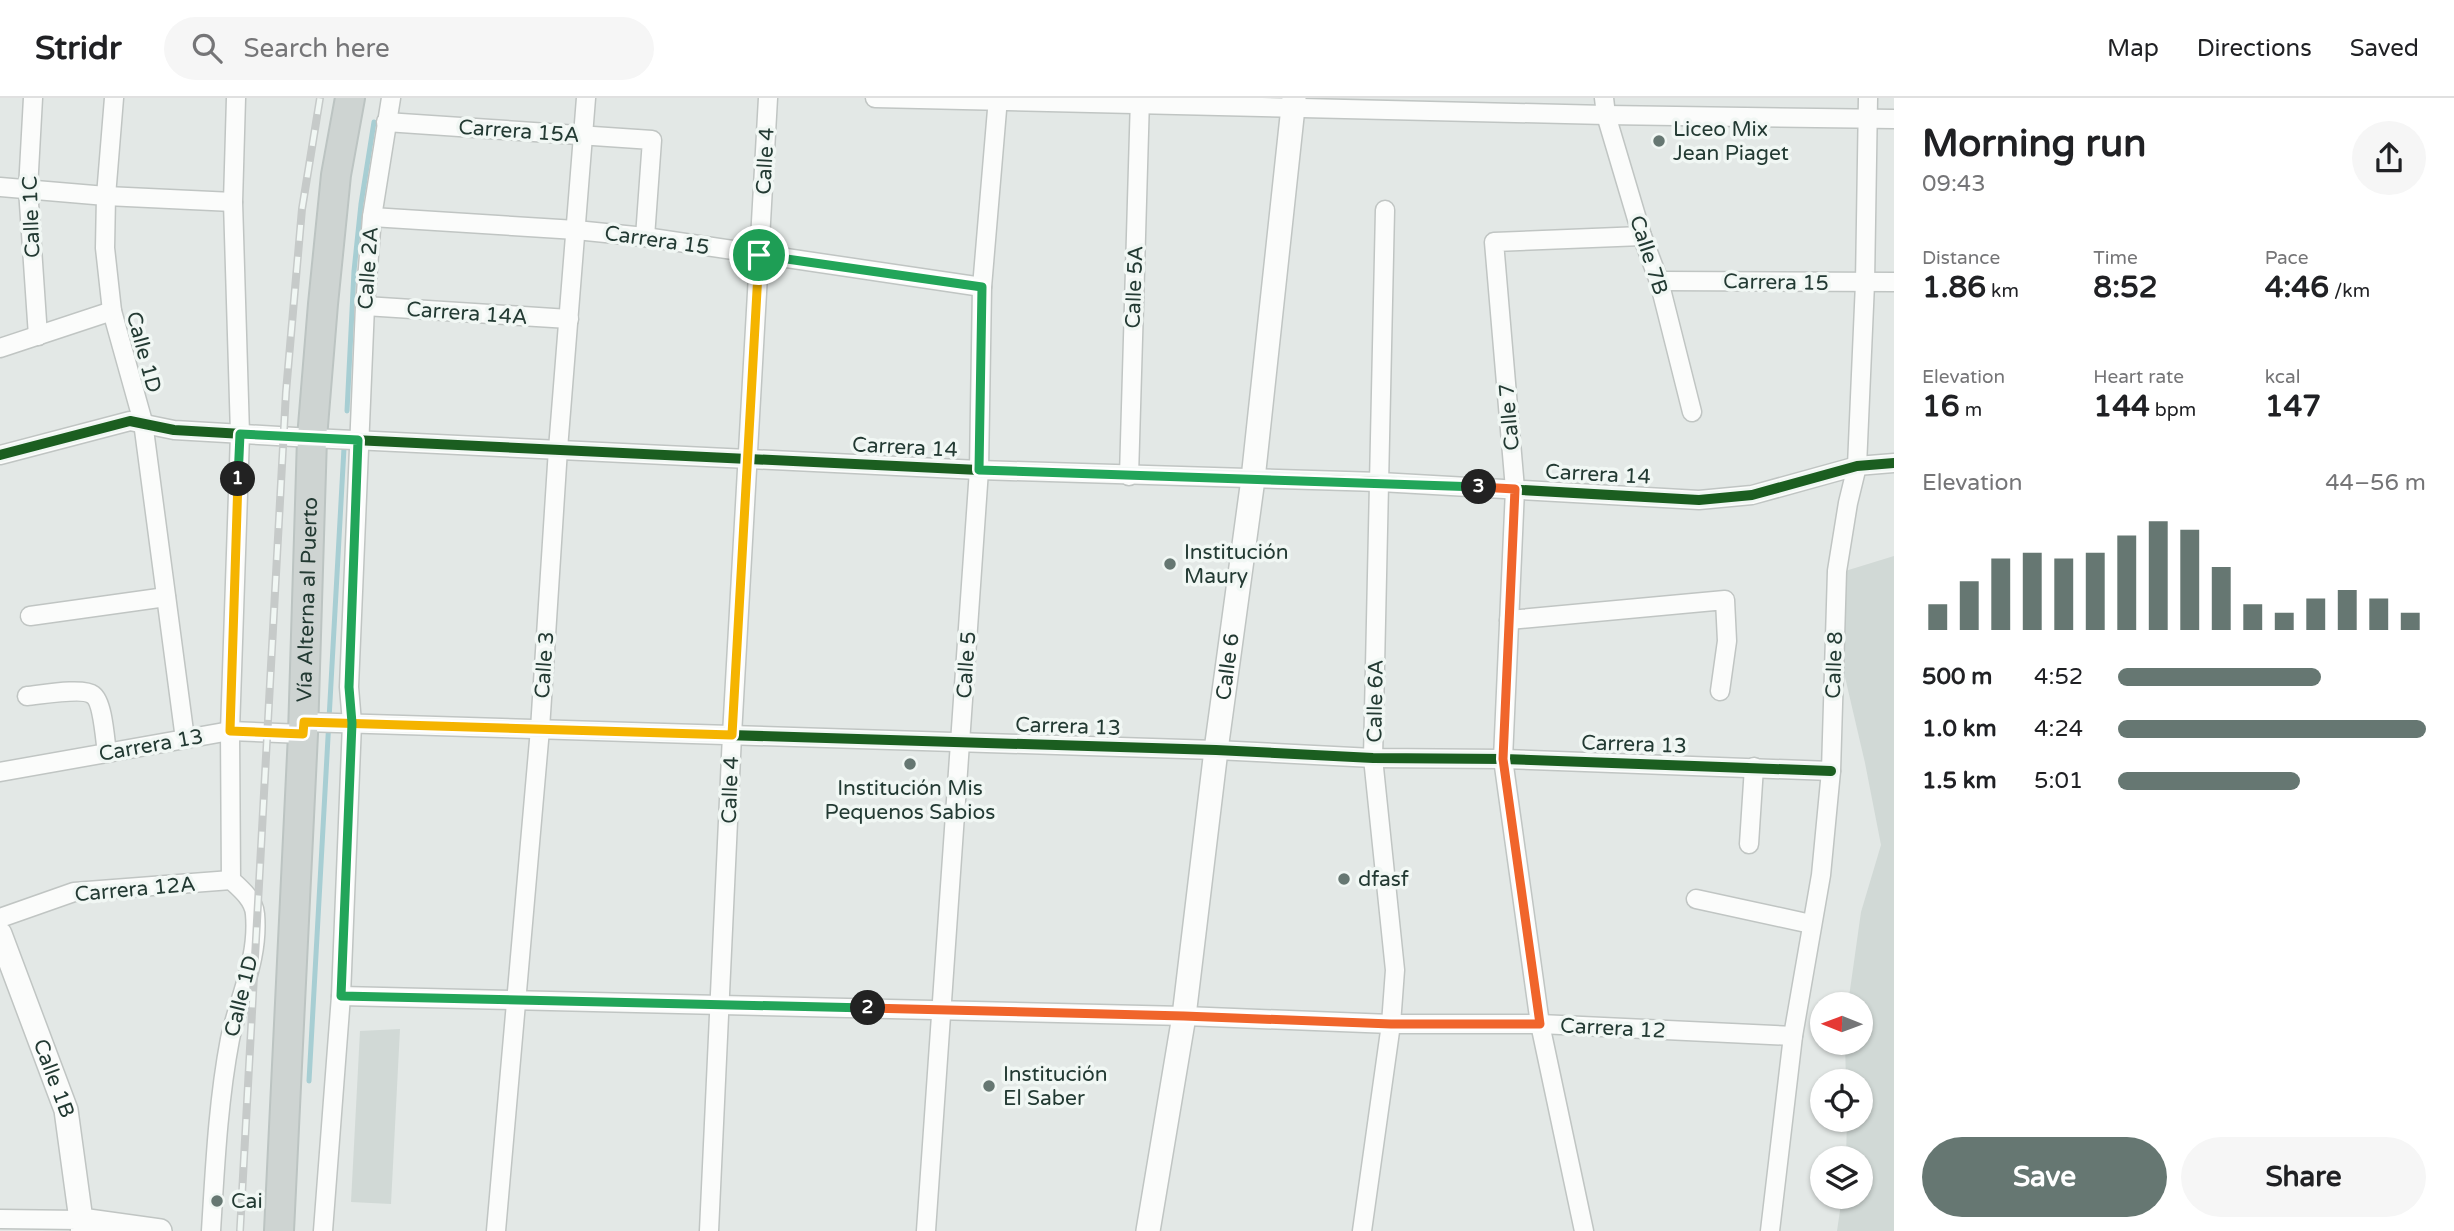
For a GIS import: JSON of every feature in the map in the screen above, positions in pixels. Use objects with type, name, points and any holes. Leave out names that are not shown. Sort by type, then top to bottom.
[{"type":"main road","name":"Vía Alterna al Puerto","points":[[279,1231],[325,725],[339,439],[323,304],[336,175],[350,98]]},
{"type":"street","name":"Calle 1C","points":[[33,98],[28,189],[38,336]]},
{"type":"street","name":"Calle 1D","points":[[114,98],[106,196],[105,248],[113,311],[143,422],[185,739]]},
{"type":"street","points":[[231,880],[230,731],[240,434],[233,202],[236,98]]},
{"type":"street","name":"Calle 2A","points":[[323,1231],[341,996],[325,725],[349,687],[339,439],[365,306],[372,217],[391,98]]},
{"type":"street","name":"Calle 3","points":[[496,1231],[540,729],[558,449],[586,98]]},
{"type":"street","name":"Calle 4","points":[[709,1231],[732,735],[768,98]]},
{"type":"street","points":[[876,98],[1605,106],[1894,119]]},
{"type":"street","name":"Calle 8","points":[[1770,1231],[1793,1036],[1821,875],[1830,771],[1837,571],[1848,502],[1857,466],[1865,283],[1868,98]]},
{"type":"street","name":"Calle 5","points":[[926,1231],[979,470],[982,287],[998,99]]},
{"type":"street","name":"Calle 5A","points":[[1129,476],[1140,101]]},
{"type":"street","name":"Calle 6","points":[[1148,1231],[1184,1016],[1216,750],[1253,479],[1294,103]]},
{"type":"street","name":"Calle 7B","points":[[1605,106],[1642,236],[1659,281],[1692,412]]},
{"type":"street","name":"Carrera 15A","points":[[386,122],[652,139],[645,237]]},
{"type":"street","points":[[0,187],[106,196],[233,202]]},
{"type":"street","name":"Calle 6A","points":[[1362,1231],[1391,1024],[1395,970],[1373,758],[1385,209]]},
{"type":"street","name":"Carrera 15","points":[[372,217],[645,237],[982,287]]},
{"type":"street","name":"Calle 7","points":[[1584,1231],[1540,1024],[1503,759],[1515,489],[1494,242],[1642,236]]},
{"type":"street","name":"Carrera 15","points":[[1659,281],[1894,282]]},
{"type":"street","name":"Carrera 14A","points":[[365,306],[569,320]]},
{"type":"street","points":[[0,348],[113,311]]},
{"type":"street","name":"Carrera 14","points":[[0,455],[130,421],[174,430],[339,439],[979,470],[1380,482],[1699,500],[1752,495],[1857,466],[1894,463]]},
{"type":"street","points":[[30,616],[166,597]]},
{"type":"street","points":[[1509,620],[1725,600],[1727,641],[1720,691]]},
{"type":"street","points":[[27,696],[85,691],[94,695],[99,705],[107,753]]},
{"type":"street","name":"Carrera 13","points":[[0,772],[230,731],[325,725],[540,729],[1830,771]]},
{"type":"street","points":[[1749,844],[1754,767]]},
{"type":"street","name":"Calle 1D","points":[[211,1231],[218,1126],[230,1038],[251,966],[254,941],[255,911],[245,892],[231,880]]},
{"type":"street","name":"Carrera 12A","points":[[0,918],[75,892],[231,880]]},
{"type":"street","points":[[1696,899],[1811,924]]},
{"type":"street","name":"Calle 1B","points":[[0,934],[66,1110],[80,1225]]},
{"type":"street","name":"Carrera 12","points":[[341,996],[1184,1016],[1391,1024],[1540,1024],[1793,1036]]},
{"type":"street","points":[[0,1219],[160,1231]]},
{"type":"shaded area","points":[[1894,556],[1894,1231],[1837,1231],[1840,1209],[1873,1209],[1873,1146],[1846,1146],[1847,1132],[1873,1132],[1873,1069],[1846,1069],[1845,1055],[1873,1055],[1873,992],[1850,992],[1861,912],[1881,845],[1838,647],[1842,572]]},
{"type":"shaded area","points":[[400,1029],[391,1204],[351,1202],[360,1031]]},
{"type":"waterway","points":[[347,411],[354,271],[374,122]]},
{"type":"waterway","points":[[309,1081],[344,448]]},
{"type":"railway","points":[[240,1231],[286,392],[302,209],[320,98]]},
{"type":"cycle path","points":[[0,455],[130,421],[174,430],[312,438],[979,470],[1380,482],[1699,500],[1752,495],[1857,466],[1894,463]]},
{"type":"cycle path","points":[[304,722],[1831,771]]},
{"type":"place","name":"Liceo Mix Jean Piaget","points":[[1659,141]]},
{"type":"place","name":"Institución Maury","points":[[1170,564]]},
{"type":"place","name":"Institución Mis Pequenos Sabios","points":[[910,764]]},
{"type":"place","name":"dfasf","points":[[1344,879]]},
{"type":"place","name":"Institución El Saber","points":[[989,1086]]},
{"type":"place","name":"Cai","points":[[217,1201]]},
{"type":"route","points":[[759,255],[732,735],[352,723],[304,722],[303,734],[230,731],[240,434],[358,440],[349,687],[352,723],[341,996],[1184,1016],[1391,1024],[1540,1024],[1503,759],[1515,489],[1380,482],[979,470],[982,287],[759,255]]}]
